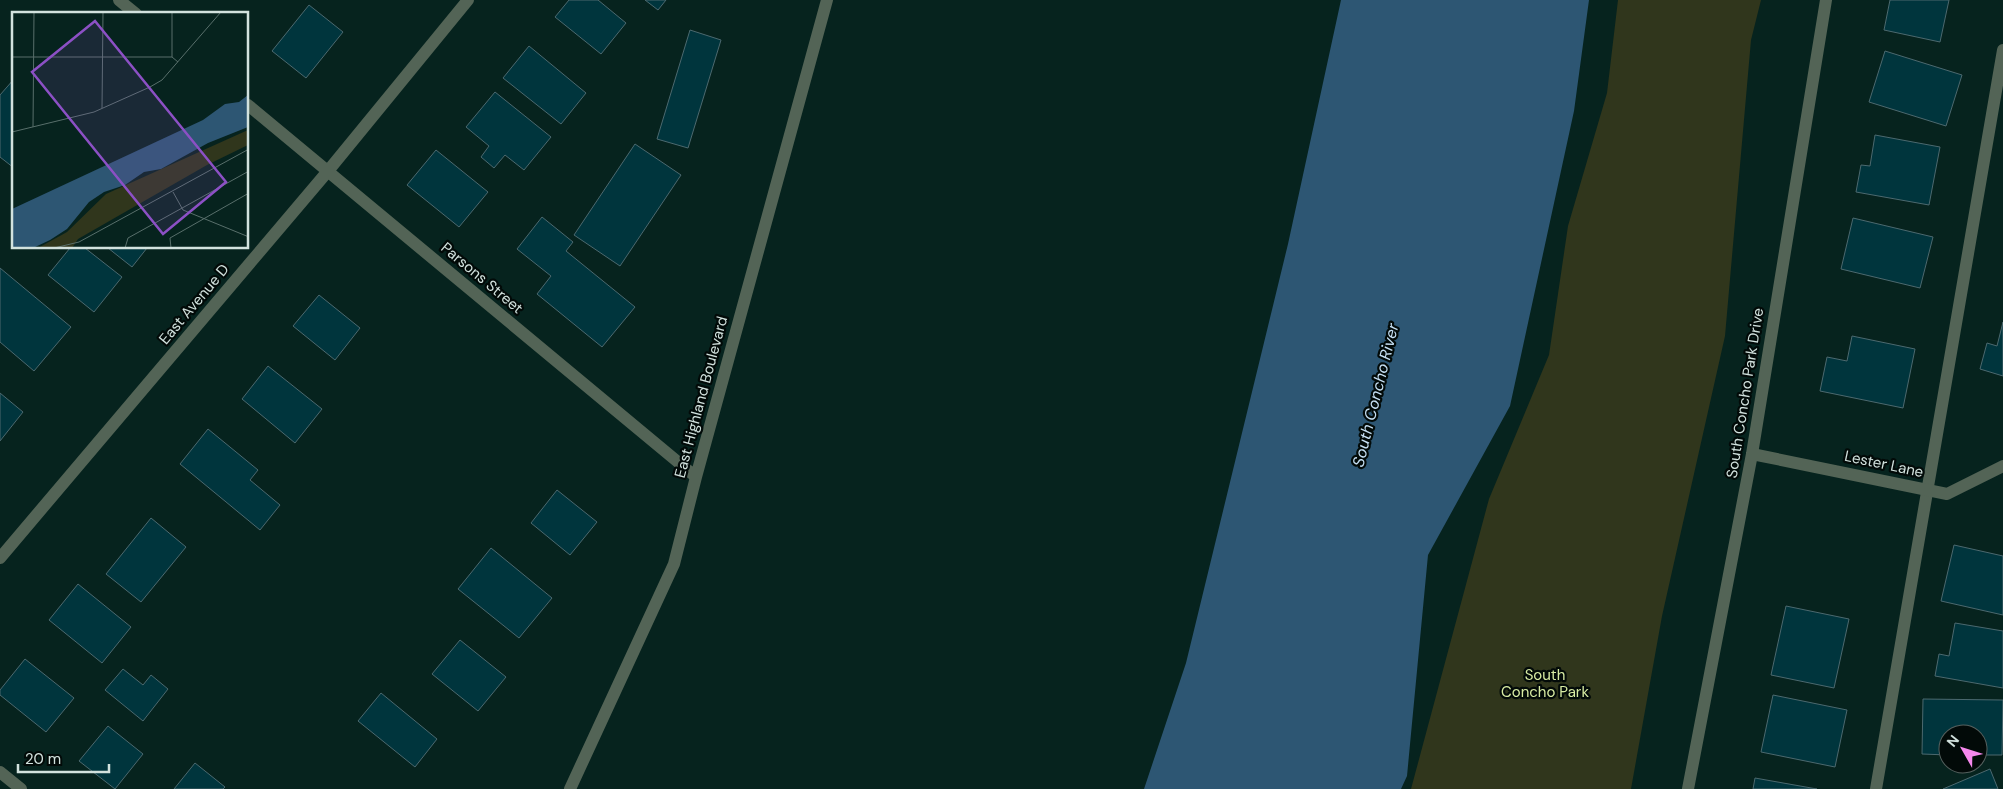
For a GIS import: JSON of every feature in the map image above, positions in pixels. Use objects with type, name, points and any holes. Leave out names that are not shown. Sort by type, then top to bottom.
[{"type":"street","points":[[119,0],[134,12]]},
{"type":"street","name":"East Avenue D","points":[[0,558],[328,171],[468,0]]},
{"type":"street","name":"East Highland Boulevard","points":[[570,789],[674,564],[696,477],[827,0]]},
{"type":"street","name":"South Concho Park Drive","points":[[1688,789],[1752,454],[1826,0]]},
{"type":"street","points":[[1876,789],[2003,50]]},
{"type":"street","name":"Parsons Street","points":[[249,106],[696,477]]},
{"type":"street","name":"Lester Lane","points":[[1752,454],[1947,494],[2003,466]]},
{"type":"street","points":[[0,772],[21,789]]},
{"type":"green space","name":"South Concho Park","points":[[1618,0],[1761,0],[1751,40],[1725,336],[1662,616],[1631,789],[1411,789],[1489,499],[1549,355],[1568,226],[1607,93]]},
{"type":"water","name":"South Concho River","points":[[1341,0],[1589,0],[1574,111],[1510,406],[1428,555],[1407,776],[1401,789],[1144,789],[1186,663],[1288,244]]},
{"type":"building","points":[[569,0],[598,0],[626,23],[601,54],[555,17]]},
{"type":"building","points":[[645,0],[666,0],[658,10]]},
{"type":"building","points":[[1890,0],[1949,0],[1940,42],[1884,30]]},
{"type":"building","points":[[309,5],[343,32],[306,78],[272,51]]},
{"type":"building","points":[[690,30],[721,40],[688,148],[657,139]]},
{"type":"building","points":[[529,46],[586,93],[561,124],[503,78]]},
{"type":"building","points":[[1885,51],[1962,75],[1946,126],[1869,102]]},
{"type":"building","points":[[12,81],[12,166],[0,157],[0,95]]},
{"type":"building","points":[[495,92],[551,137],[524,170],[505,155],[494,168],[481,157],[489,146],[466,127]]},
{"type":"building","points":[[1875,135],[1940,147],[1929,205],[1856,192],[1861,165],[1870,166]]},
{"type":"building","points":[[635,144],[681,175],[620,266],[574,235]]},
{"type":"building","points":[[436,150],[488,192],[459,227],[407,185]]},
{"type":"building","points":[[542,217],[573,242],[566,251],[635,307],[602,347],[537,294],[551,276],[517,249]]},
{"type":"building","points":[[1853,218],[1933,237],[1920,288],[1841,269]]},
{"type":"building","points":[[69,249],[86,249],[122,277],[94,312],[48,275]]},
{"type":"building","points":[[109,249],[146,249],[132,267]]},
{"type":"building","points":[[0,268],[71,327],[34,371],[0,342]]},
{"type":"building","points":[[319,295],[360,328],[335,360],[293,326]]},
{"type":"building","points":[[2003,322],[2003,376],[1980,369],[1987,343],[1997,346]]},
{"type":"building","points":[[1852,336],[1915,349],[1903,408],[1820,391],[1827,357],[1847,361]]},
{"type":"building","points":[[268,366],[322,409],[295,443],[242,399]]},
{"type":"building","points":[[0,393],[23,412],[0,441]]},
{"type":"building","points":[[208,429],[258,470],[250,480],[280,505],[260,530],[180,464]]},
{"type":"building","points":[[557,490],[597,522],[570,555],[531,523]]},
{"type":"building","points":[[151,518],[186,547],[141,602],[106,574]]},
{"type":"building","points":[[1954,545],[2003,556],[2003,615],[1941,601]]},
{"type":"building","points":[[491,548],[552,598],[519,638],[458,589]]},
{"type":"building","points":[[78,584],[131,627],[102,663],[49,620]]},
{"type":"building","points":[[1786,606],[1849,619],[1834,688],[1771,675]]},
{"type":"building","points":[[1955,623],[2003,631],[2003,688],[1935,676],[1939,654],[1949,656]]},
{"type":"building","points":[[460,640],[506,677],[478,711],[432,674]]},
{"type":"building","points":[[25,659],[74,698],[46,732],[0,695],[0,690]]},
{"type":"building","points":[[123,669],[143,685],[151,675],[168,689],[143,721],[105,690]]},
{"type":"building","points":[[381,693],[437,739],[415,767],[358,721]]},
{"type":"building","points":[[1773,695],[1847,710],[1835,767],[1761,752]]},
{"type":"building","points":[[1923,699],[2003,700],[2002,755],[1988,755],[1988,724],[1938,724],[1938,755],[1922,754]]},
{"type":"building","points":[[108,726],[143,754],[115,789],[79,761]]},
{"type":"building","points":[[195,763],[225,787],[223,789],[174,789]]},
{"type":"building","points":[[1990,769],[1998,789],[1943,789],[1978,774],[1988,774],[1988,770]]},
{"type":"building","points":[[1755,778],[1817,789],[1753,789]]}]
